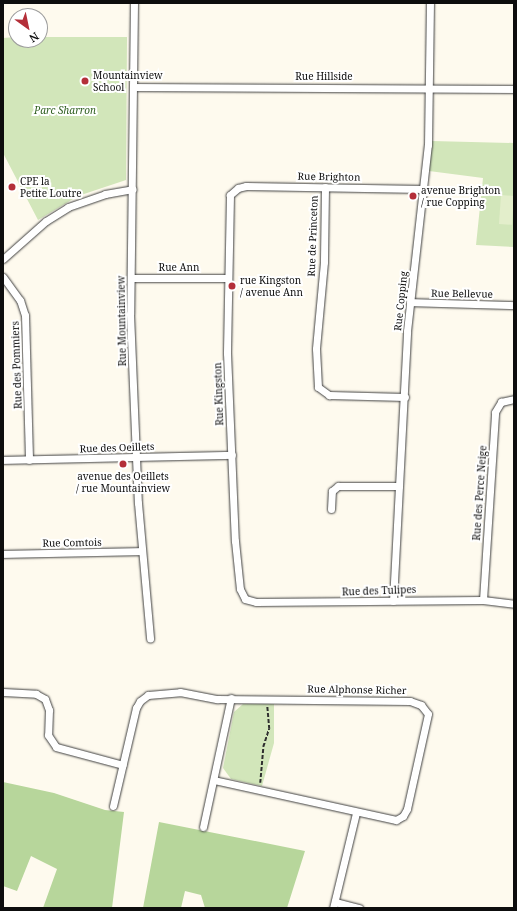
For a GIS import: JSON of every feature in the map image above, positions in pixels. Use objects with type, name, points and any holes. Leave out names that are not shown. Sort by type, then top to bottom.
[{"type":"street","name":"Rue Mountainview","points":[[134,3],[131,278],[136,457],[142,551],[150,638]]},
{"type":"street","name":"Rue Copping","points":[[393,601],[410,302],[428,145],[430,89],[430,3]]},
{"type":"street","name":"Rue Hillside","points":[[134,87],[514,89]]},
{"type":"street","name":"Rue Brighton","points":[[236,189],[246,186],[423,189]]},
{"type":"street","name":"Rue de Princeton","points":[[325,187],[324,262],[316,349],[318,387],[329,396],[405,397]]},
{"type":"street","points":[[3,259],[46,221],[68,207],[105,194],[132,189]]},
{"type":"street","name":"Rue Kingston","points":[[236,189],[228,201],[227,278],[236,557],[240,589],[246,599]]},
{"type":"street","name":"Rue des Pommiers","points":[[3,277],[20,300],[25,315],[29,460]]},
{"type":"street","name":"Rue Ann","points":[[131,278],[227,278]]},
{"type":"street","name":"Rue Bellevue","points":[[410,302],[514,305]]},
{"type":"street","name":"Rue des Perce Neige","points":[[483,600],[495,412],[501,402],[514,399]]},
{"type":"street","name":"Rue des Oeillets","points":[[3,460],[232,455]]},
{"type":"street","points":[[331,509],[332,491],[338,486],[400,486]]},
{"type":"street","name":"Rue Comtois","points":[[3,554],[142,551]]},
{"type":"street","name":"Rue des Tulipes","points":[[246,599],[256,602],[483,600],[514,604]]},
{"type":"street","points":[[3,692],[36,694],[43,697],[49,710],[48,735],[56,747],[123,765]]},
{"type":"street","name":"Rue Alphonse Richer","points":[[113,806],[136,708],[144,697],[180,692],[212,698],[410,701],[421,704],[428,714],[428,722],[404,814],[398,819],[391,821],[214,780]]},
{"type":"street","points":[[203,827],[231,698]]},
{"type":"street","points":[[356,813],[334,905],[359,908]]},
{"type":"path","points":[[260,785],[263,747],[269,729],[266,710],[267,704]]},
{"type":"green space","name":"Parc Sharron","points":[[48,37],[127,37],[126,180],[78,196],[38,220],[3,153],[3,38],[8,38],[8,48],[48,48]]},
{"type":"green space","points":[[432,141],[514,143],[514,247],[476,245],[483,178],[429,171]]},
{"type":"green space","points":[[501,195],[514,196],[512,225],[499,224]]},
{"type":"green space","points":[[243,704],[274,704],[274,743],[262,786],[231,779],[223,768],[234,712]]},
{"type":"green space","points":[[3,782],[54,793],[105,810],[124,812],[112,908],[43,908],[57,869],[31,856],[17,891],[3,886]]},
{"type":"green space","points":[[159,822],[305,851],[287,908],[205,908],[201,895],[185,891],[181,908],[143,908]]},
{"type":"place","name":"Mountainview School","points":[[85,81]]},
{"type":"place","name":"CPE la Petite Loutre","points":[[12,187]]},
{"type":"place","name":"avenue Brighton / rue Copping","points":[[413,196]]},
{"type":"place","name":"rue Kingston / avenue Ann","points":[[232,286]]},
{"type":"place","name":"avenue des Oeillets / rue Mountainview","points":[[123,464]]}]
